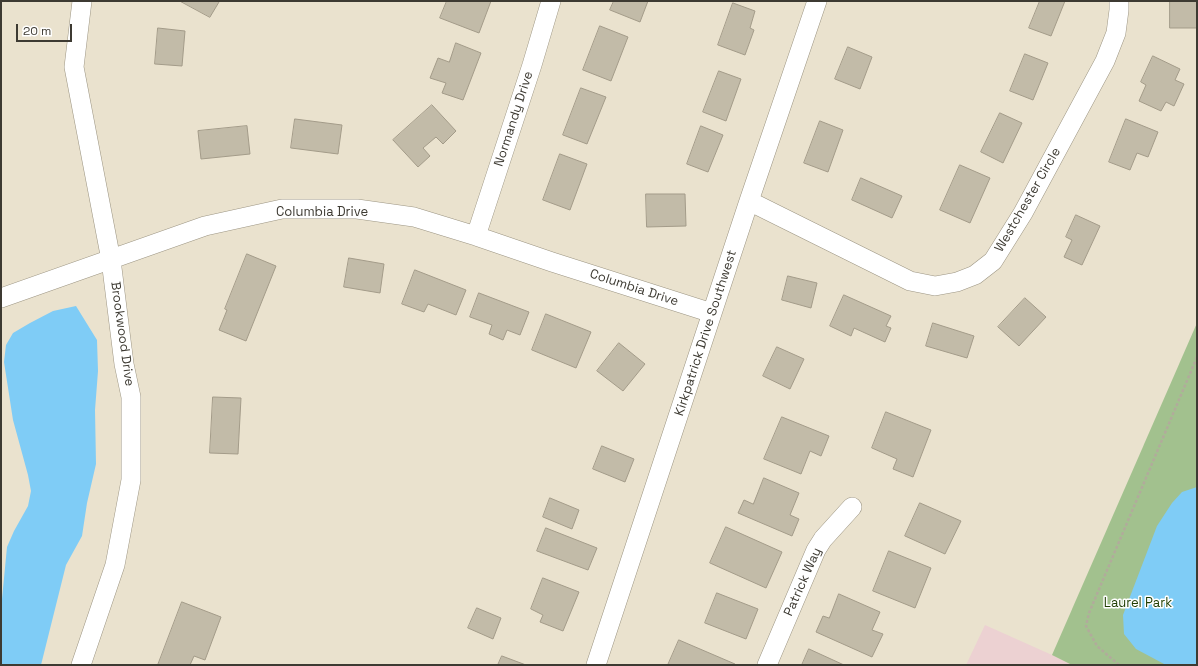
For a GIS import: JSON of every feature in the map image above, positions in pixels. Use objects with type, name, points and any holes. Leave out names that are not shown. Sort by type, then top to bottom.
[{"type":"street","name":"Brookwood Drive","points":[[81,665],[115,565],[131,480],[131,397],[124,364],[111,260],[74,67],[82,1]]},
{"type":"street","name":"Normandy Drive","points":[[476,236],[551,1]]},
{"type":"street","name":"Kirkpatrick Drive Southwest","points":[[596,665],[749,201],[818,1]]},
{"type":"street","name":"Westchester Circle","points":[[749,201],[910,281],[935,286],[957,282],[975,275],[993,261],[1023,214],[1105,61],[1116,33],[1119,1]]},
{"type":"street","name":"Columbia Drive","points":[[1,298],[205,226],[282,209],[357,209],[414,217],[712,313]]},
{"type":"street","name":"Patrick Way","points":[[767,665],[816,550],[823,539],[852,507]]},
{"type":"path","points":[[1119,665],[1097,646],[1086,626],[1089,613],[1197,357]]},
{"type":"shaded area","points":[[985,625],[1052,655],[1072,665],[966,665]]},
{"type":"green space","name":"Laurel Park","points":[[1197,323],[1197,665],[1072,665],[1052,655]]},
{"type":"water","points":[[76,306],[97,340],[98,371],[95,410],[96,464],[87,503],[82,536],[66,565],[41,665],[1,665],[2,599],[7,547],[28,506],[31,491],[13,420],[4,362],[6,345],[13,333],[30,323],[53,311]]},
{"type":"water","points":[[1197,487],[1197,665],[1166,665],[1136,649],[1124,634],[1123,615],[1157,526],[1172,503],[1182,492]]},
{"type":"building","points":[[180,1],[218,1],[219,2],[210,17]]},
{"type":"building","points":[[447,1],[491,1],[479,33],[440,18]]},
{"type":"building","points":[[614,1],[648,1],[640,22],[610,10]]},
{"type":"building","points":[[1040,1],[1065,1],[1051,36],[1029,28]]},
{"type":"building","points":[[1170,1],[1197,1],[1197,28],[1170,28]]},
{"type":"building","points":[[733,3],[755,11],[750,28],[754,30],[745,55],[718,45]]},
{"type":"building","points":[[600,26],[628,37],[611,81],[583,70]]},
{"type":"building","points":[[158,28],[185,31],[182,66],[155,64]]},
{"type":"building","points":[[456,43],[481,53],[463,100],[442,93],[446,83],[430,78],[438,58],[449,62]]},
{"type":"building","points":[[848,47],[872,57],[860,89],[835,79]]},
{"type":"building","points":[[1025,54],[1048,63],[1033,100],[1010,91]]},
{"type":"building","points":[[1153,56],[1180,69],[1175,80],[1184,84],[1174,106],[1166,102],[1161,111],[1139,101],[1146,85],[1141,82]]},
{"type":"building","points":[[719,71],[741,79],[726,121],[703,112]]},
{"type":"building","points":[[581,88],[606,97],[587,144],[563,135]]},
{"type":"building","points":[[432,105],[456,131],[443,144],[436,137],[423,148],[430,156],[418,167],[393,140]]},
{"type":"building","points":[[1000,113],[1022,123],[1003,163],[981,152]]},
{"type":"building","points":[[295,119],[342,125],[338,154],[291,148]]},
{"type":"building","points":[[1126,119],[1158,132],[1148,157],[1137,153],[1130,170],[1109,162]]},
{"type":"building","points":[[820,121],[843,130],[828,172],[804,163]]},
{"type":"building","points":[[247,126],[250,154],[201,159],[198,131]]},
{"type":"building","points":[[701,126],[723,135],[708,172],[687,164]]},
{"type":"building","points":[[560,154],[587,164],[570,210],[543,200]]},
{"type":"building","points":[[960,165],[990,178],[970,223],[940,210]]},
{"type":"building","points":[[861,178],[902,196],[892,218],[852,200]]},
{"type":"building","points":[[646,194],[685,194],[686,226],[647,227]]},
{"type":"building","points":[[1076,215],[1100,226],[1082,265],[1064,257],[1072,240],[1066,237]]},
{"type":"building","points":[[247,254],[276,266],[246,341],[219,330],[227,310],[225,309]]},
{"type":"building","points":[[349,258],[384,264],[380,293],[344,287]]},
{"type":"building","points":[[415,270],[466,290],[456,315],[428,304],[424,312],[402,304]]},
{"type":"building","points":[[788,276],[817,283],[811,308],[782,300]]},
{"type":"building","points":[[479,293],[529,312],[520,335],[507,330],[503,340],[489,334],[492,325],[470,317]]},
{"type":"building","points":[[844,295],[891,316],[886,326],[891,328],[885,342],[854,328],[851,336],[830,326]]},
{"type":"building","points":[[1025,298],[1046,317],[1019,346],[998,327]]},
{"type":"building","points":[[546,314],[591,332],[576,368],[532,350]]},
{"type":"building","points":[[933,323],[974,336],[967,358],[926,346]]},
{"type":"building","points":[[619,343],[645,364],[623,391],[597,371]]},
{"type":"building","points":[[777,347],[804,359],[790,389],[763,376]]},
{"type":"building","points":[[213,397],[241,398],[238,454],[210,453]]},
{"type":"building","points":[[886,412],[931,430],[913,477],[893,469],[897,459],[872,448]]},
{"type":"building","points":[[782,417],[829,436],[821,456],[810,451],[801,474],[764,459]]},
{"type":"building","points":[[602,446],[634,459],[625,482],[593,469]]},
{"type":"building","points":[[764,478],[799,493],[790,515],[799,519],[792,536],[738,513],[744,500],[753,504]]},
{"type":"building","points":[[550,498],[579,510],[572,529],[543,517]]},
{"type":"building","points":[[920,503],[961,521],[945,554],[905,536]]},
{"type":"building","points":[[726,527],[782,552],[766,588],[710,563]]},
{"type":"building","points":[[546,528],[597,548],[588,570],[537,551]]},
{"type":"building","points":[[889,551],[931,568],[915,608],[873,591]]},
{"type":"building","points":[[543,578],[579,592],[563,631],[540,622],[543,615],[531,609]]},
{"type":"building","points":[[717,593],[758,609],[746,639],[705,623]]},
{"type":"building","points":[[839,594],[880,612],[872,630],[883,634],[872,657],[816,632],[823,616],[829,618]]},
{"type":"building","points":[[182,602],[221,617],[205,660],[194,656],[190,665],[158,665]]},
{"type":"building","points":[[477,608],[501,618],[493,639],[468,628]]},
{"type":"building","points":[[679,640],[735,664],[735,665],[668,665]]},
{"type":"building","points":[[809,649],[844,665],[802,665]]},
{"type":"building","points":[[502,656],[526,665],[498,665]]}]
